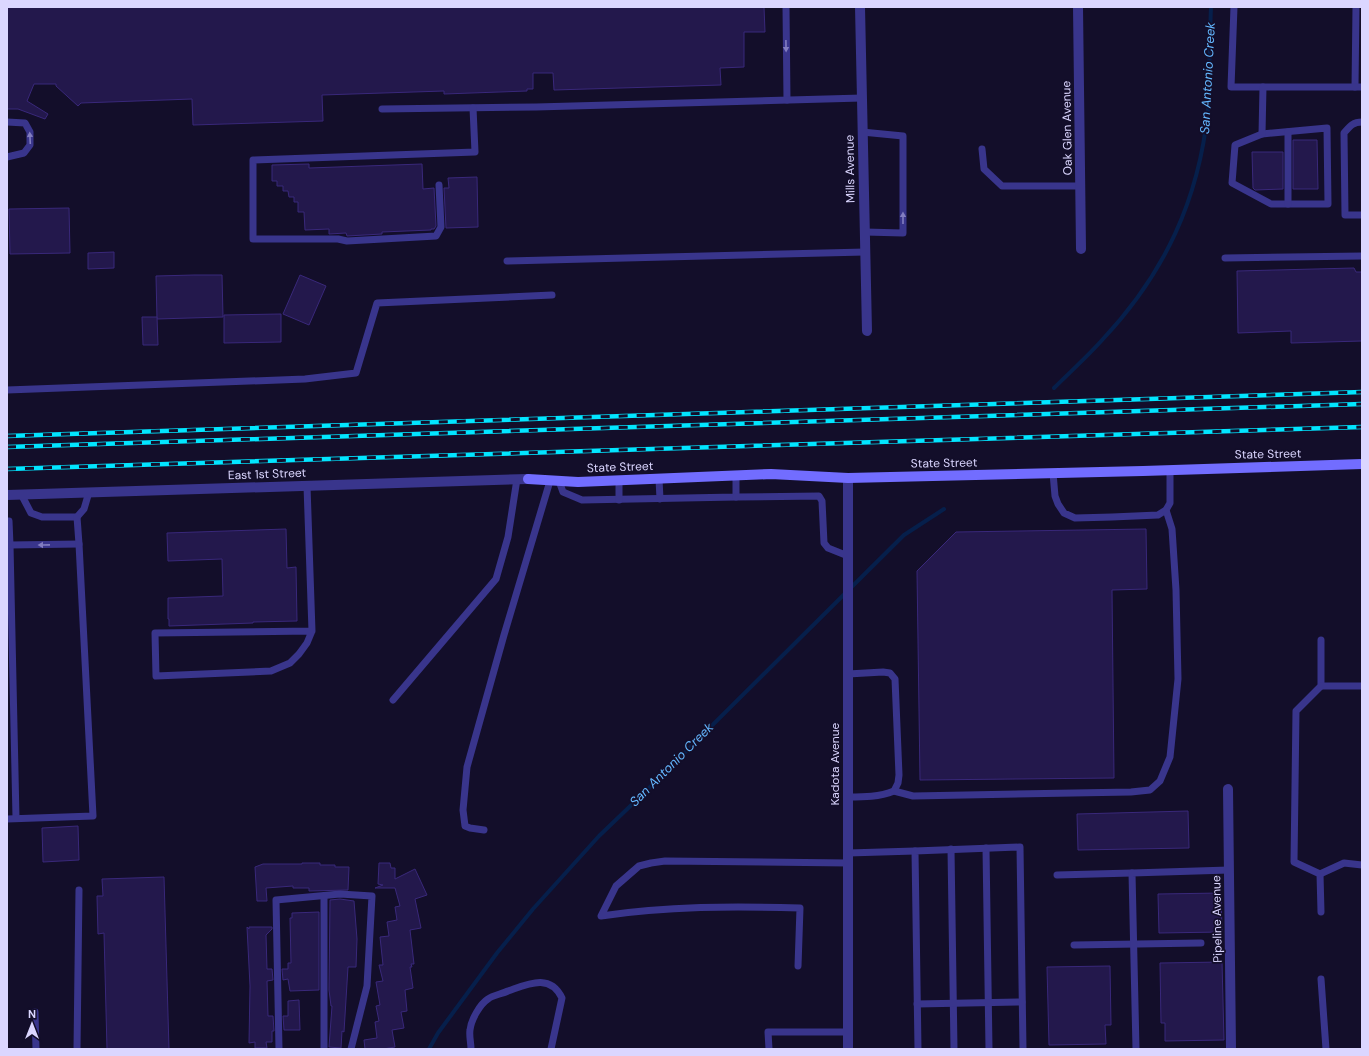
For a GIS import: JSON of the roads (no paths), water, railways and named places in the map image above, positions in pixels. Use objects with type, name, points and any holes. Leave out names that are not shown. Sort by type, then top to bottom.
[{"type":"street","name":"Mills Avenue","points":[[860,7],[867,331]]},
{"type":"street","name":"Oak Glen Avenue","points":[[1078,7],[1081,249]]},
{"type":"street","name":"State Street","points":[[528,479],[578,482],[771,474],[848,478],[1362,464]]},
{"type":"street","name":"Kadota Avenue","points":[[848,478],[848,1049]]},
{"type":"street","name":"East 1st Street","points":[[7,495],[528,479]]},
{"type":"street","name":"Pipeline Avenue","points":[[1228,789],[1231,1049]]},
{"type":"lane","points":[[786,7],[787,100]]},
{"type":"lane","points":[[1234,7],[1231,88],[1359,87],[1356,7]]},
{"type":"lane","points":[[1262,87],[1262,134]]},
{"type":"lane","points":[[382,109],[862,98]]},
{"type":"lane","points":[[439,185],[441,227],[436,236],[347,241],[338,239],[254,239],[254,160],[475,152],[473,108]]},
{"type":"lane","points":[[7,122],[25,123],[30,132],[30,145],[24,153],[7,157]]},
{"type":"lane","points":[[1362,122],[1357,122],[1350,126],[1344,133],[1345,215],[1362,215]]},
{"type":"lane","points":[[1327,128],[1328,204],[1271,204],[1232,183],[1235,145],[1262,134],[1288,132],[1327,128]]},
{"type":"lane","points":[[862,132],[903,136],[903,233],[865,232]]},
{"type":"lane","points":[[1288,132],[1288,204]]},
{"type":"lane","points":[[982,149],[984,170],[1002,186],[1080,186]]},
{"type":"lane","points":[[508,261],[865,252]]},
{"type":"lane","points":[[1225,258],[1362,256]]},
{"type":"lane","points":[[7,390],[306,380],[356,373],[377,303],[552,295]]},
{"type":"lane","points":[[1053,473],[1055,496],[1058,504],[1064,513],[1076,518],[1158,515],[1166,510],[1170,503],[1170,470]]},
{"type":"lane","points":[[736,476],[736,497]]},
{"type":"lane","points":[[659,479],[660,499]]},
{"type":"lane","points":[[393,700],[496,579],[508,536],[516,480]]},
{"type":"lane","points":[[618,480],[619,500]]},
{"type":"lane","points":[[484,830],[464,826],[463,810],[466,767],[504,635],[554,481],[564,492],[582,500],[819,496],[822,501],[824,543],[828,548],[848,556]]},
{"type":"lane","points":[[308,486],[312,631],[308,644],[290,663],[271,671],[156,676],[155,633],[312,631]]},
{"type":"lane","points":[[7,819],[93,816],[77,517],[84,509],[89,492]]},
{"type":"lane","points":[[21,494],[31,513],[42,517],[77,517]]},
{"type":"lane","points":[[848,797],[865,798],[883,795],[894,791],[913,796],[1131,792],[1150,790],[1160,781],[1170,757],[1178,680],[1173,536],[1166,510]]},
{"type":"lane","points":[[7,521],[9,521],[10,545],[16,818]]},
{"type":"lane","points":[[10,545],[79,544]]},
{"type":"lane","points":[[1321,640],[1321,686],[1296,711],[1294,862],[1320,874],[1344,863],[1362,865]]},
{"type":"lane","points":[[848,674],[883,672],[890,673],[895,679],[898,783],[894,791]]},
{"type":"lane","points":[[1321,686],[1362,686]]},
{"type":"lane","points":[[798,966],[800,908],[736,906],[660,908],[601,916],[616,886],[639,866],[651,862],[848,858],[915,851],[1020,847],[1023,1049]]},
{"type":"lane","points":[[986,848],[989,1049]]},
{"type":"lane","points":[[951,849],[954,1049]]},
{"type":"lane","points":[[915,851],[918,1049]]},
{"type":"lane","points":[[1057,875],[1229,870]]},
{"type":"lane","points":[[1132,873],[1136,1049]]},
{"type":"lane","points":[[1320,874],[1321,912]]},
{"type":"lane","points":[[77,1049],[79,890]]},
{"type":"lane","points":[[278,1049],[276,900],[340,894],[372,896],[367,986],[351,1049]]},
{"type":"lane","points":[[324,896],[324,1049]]},
{"type":"lane","points":[[1074,944],[1201,943]]},
{"type":"lane","points":[[1321,979],[1322,1013],[1326,1049]]},
{"type":"lane","points":[[471,1049],[470,1030],[475,1016],[488,998],[532,983],[540,982],[554,987],[562,998],[551,1049]]},
{"type":"lane","points":[[917,1004],[1022,1002]]},
{"type":"lane","points":[[35,1012],[36,1049]]},
{"type":"lane","points":[[768,1049],[768,1032],[848,1032]]},
{"type":"waterway","name":"San Antonio Creek","points":[[1054,388],[1103,339],[1125,314],[1144,288],[1161,261],[1187,204],[1197,174],[1208,106],[1211,7]]},
{"type":"waterway","name":"San Antonio Creek","points":[[429,1049],[438,1033],[497,953],[533,909],[599,836],[904,535],[944,509]]},
{"type":"railway","points":[[7,436],[1362,392]]},
{"type":"railway","points":[[7,447],[1362,404]]},
{"type":"railway","points":[[7,469],[1362,427]]}]
